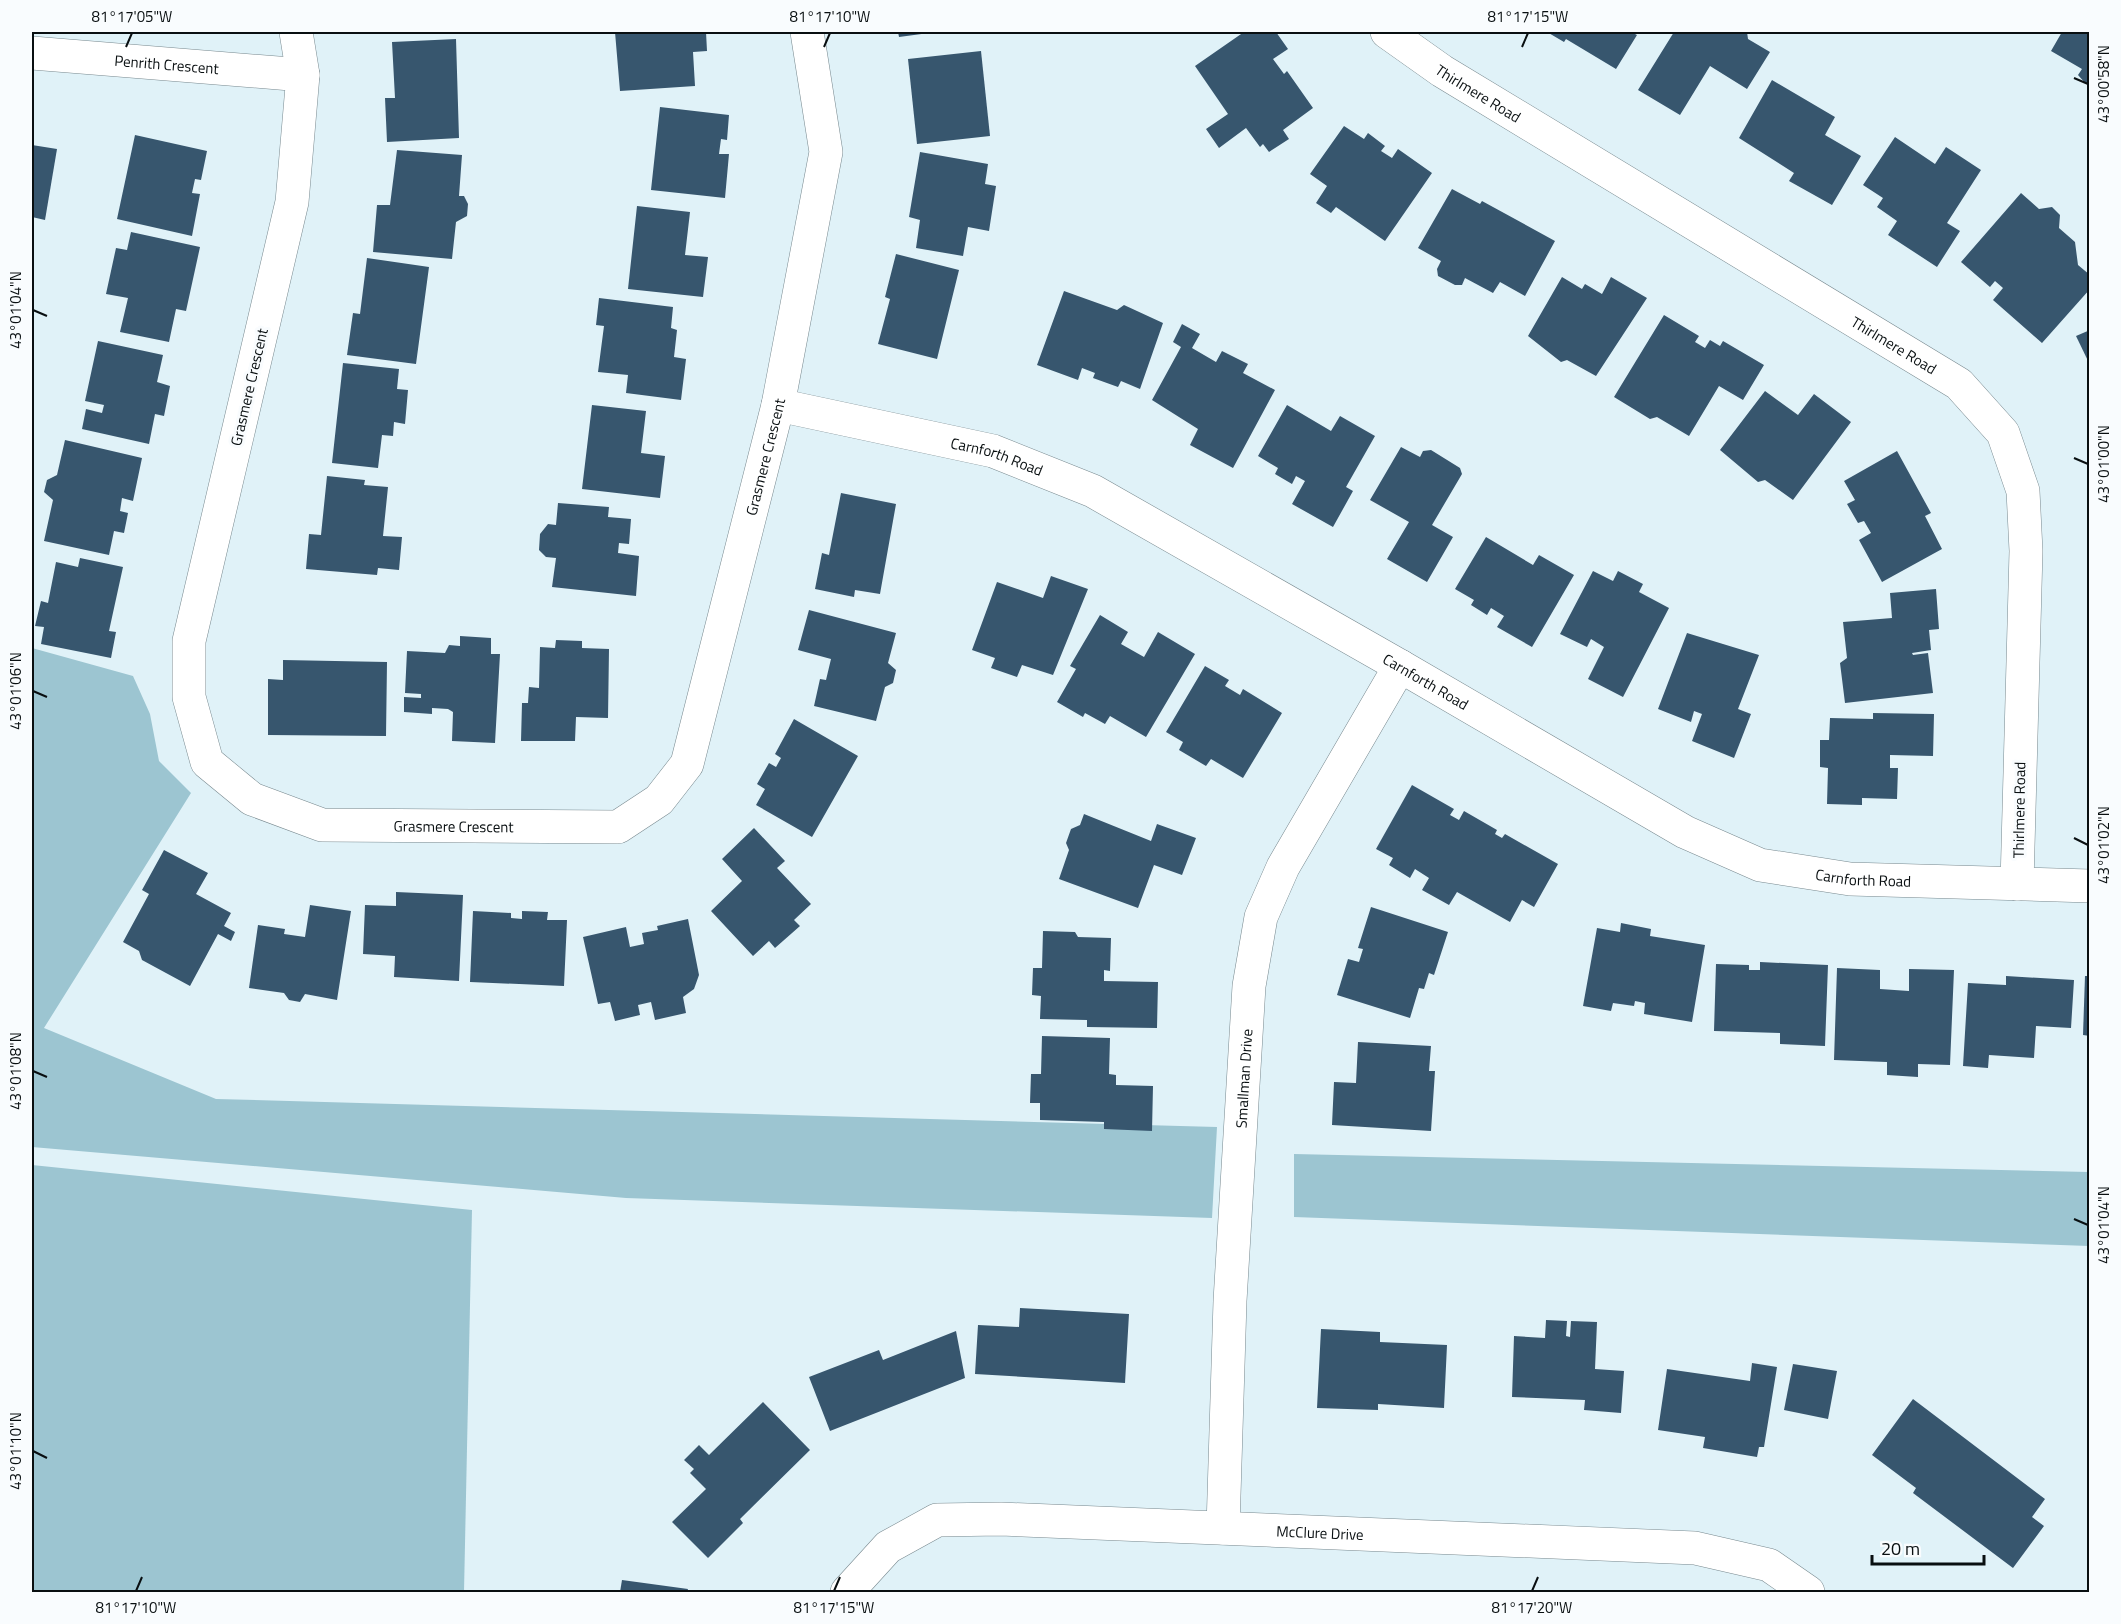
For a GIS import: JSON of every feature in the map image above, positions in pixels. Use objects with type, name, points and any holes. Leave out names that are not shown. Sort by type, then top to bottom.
[{"type":"street","name":"Grasmere Crescent","points":[[296,32],[303,75],[292,202],[189,641],[189,697],[207,762],[252,800],[322,825],[606,827],[618,827],[659,800],[687,764],[778,405],[826,152],[807,32]]},
{"type":"street","name":"Thirlmere Road","points":[[1387,32],[1442,71],[1959,384],[2003,434],[2023,491],[2026,551],[2017,884]]},
{"type":"street","name":"Penrith Crescent","points":[[32,53],[303,75]]},
{"type":"street","name":"Carnforth Road","points":[[778,405],[993,451],[1093,491],[1685,832],[1760,865],[1850,879],[2090,886]]},
{"type":"street","name":"Smallman Drive","points":[[1223,1527],[1230,1301],[1249,986],[1261,917],[1283,867],[1400,666]]},
{"type":"street","name":"McClure Drive","points":[[847,1593],[888,1547],[937,1520],[1001,1519],[1695,1548],[1769,1565],[1808,1593]]},
{"type":"shaded area","points":[[32,648],[133,676],[150,714],[159,761],[191,793],[44,1028],[216,1099],[1217,1127],[1212,1218],[626,1198],[32,1147]]},
{"type":"shaded area","points":[[1294,1154],[2089,1172],[2089,1246],[1294,1217]]},
{"type":"shaded area","points":[[32,1165],[472,1210],[464,1592],[32,1592]]},
{"type":"building","points":[[615,32],[706,32],[707,51],[693,52],[695,86],[620,91]]},
{"type":"building","points":[[898,32],[929,32],[929,33],[899,37]]},
{"type":"building","points":[[1244,32],[1276,32],[1288,49],[1273,59],[1284,74],[1287,71],[1313,108],[1283,130],[1289,139],[1269,152],[1263,144],[1260,147],[1246,128],[1219,148],[1206,129],[1228,114],[1195,66]]},
{"type":"building","points":[[1547,32],[1631,32],[1637,35],[1616,69],[1566,39],[1564,42]]},
{"type":"building","points":[[1674,32],[1747,32],[1748,39],[1770,52],[1747,89],[1710,66],[1680,115],[1638,90]]},
{"type":"building","points":[[2062,32],[2090,32],[2090,81],[2086,84],[2078,75],[2082,69],[2051,51]]},
{"type":"building","points":[[456,39],[459,138],[387,142],[385,98],[395,98],[392,42]]},
{"type":"building","points":[[981,51],[990,136],[917,144],[908,59]]},
{"type":"building","points":[[1772,80],[1835,117],[1825,135],[1861,156],[1832,205],[1789,181],[1794,173],[1739,138]]},
{"type":"building","points":[[660,107],[729,115],[727,140],[721,139],[719,154],[729,154],[725,198],[651,190]]},
{"type":"building","points":[[1344,126],[1364,139],[1368,133],[1385,146],[1381,151],[1392,158],[1398,149],[1432,173],[1385,241],[1336,207],[1331,213],[1316,203],[1327,186],[1310,174]]},
{"type":"building","points":[[135,135],[207,151],[201,180],[195,179],[192,193],[200,194],[192,236],[117,219]]},
{"type":"building","points":[[1895,137],[1935,164],[1946,147],[1981,170],[1947,223],[1960,231],[1937,267],[1888,235],[1897,221],[1877,207],[1883,198],[1863,185]]},
{"type":"building","points":[[32,145],[57,149],[45,220],[32,217]]},
{"type":"building","points":[[397,150],[462,155],[459,196],[464,196],[468,204],[467,216],[456,222],[452,259],[373,252],[377,205],[390,205]]},
{"type":"building","points":[[920,152],[988,164],[985,184],[996,186],[989,231],[968,227],[963,256],[916,248],[920,220],[909,217]]},
{"type":"building","points":[[1452,189],[1480,204],[1482,201],[1555,241],[1525,296],[1500,282],[1493,293],[1465,278],[1462,285],[1455,285],[1438,276],[1437,269],[1441,261],[1418,248]]},
{"type":"building","points":[[2021,193],[2039,209],[2052,207],[2060,215],[2059,228],[2075,242],[2078,265],[2090,275],[2090,289],[2042,343],[1993,300],[2003,288],[1995,281],[1990,287],[1961,262]]},
{"type":"building","points":[[637,206],[690,212],[685,255],[708,257],[703,297],[628,289]]},
{"type":"building","points":[[131,232],[200,247],[186,311],[176,309],[169,342],[120,332],[128,298],[106,294],[116,248],[127,250]]},
{"type":"building","points":[[896,254],[959,270],[937,359],[878,344],[890,299],[885,297]]},
{"type":"building","points":[[367,258],[429,267],[416,364],[347,355],[353,313],[360,314]]},
{"type":"building","points":[[1562,277],[1582,289],[1585,284],[1602,294],[1611,277],[1647,298],[1596,376],[1567,360],[1561,362],[1528,336]]},
{"type":"building","points":[[1064,291],[1117,310],[1124,305],[1163,323],[1140,389],[1121,381],[1118,387],[1093,378],[1095,373],[1082,368],[1078,380],[1037,365]]},
{"type":"building","points":[[599,298],[673,307],[671,328],[677,330],[674,357],[686,359],[681,400],[626,393],[628,375],[598,372],[604,326],[596,325]]},
{"type":"building","points":[[1664,315],[1699,336],[1695,342],[1705,348],[1710,340],[1720,346],[1723,341],[1764,365],[1743,400],[1719,386],[1689,436],[1657,417],[1650,419],[1614,397]]},
{"type":"building","points":[[1182,324],[1200,334],[1192,348],[1216,362],[1222,351],[1248,364],[1243,373],[1275,390],[1233,468],[1190,445],[1198,429],[1152,400],[1181,347],[1173,342]]},
{"type":"building","points":[[2090,330],[2090,365],[2076,336]]},
{"type":"building","points":[[98,341],[163,355],[157,382],[170,386],[164,416],[155,414],[149,444],[82,429],[86,409],[102,413],[104,405],[85,401]]},
{"type":"building","points":[[343,363],[399,369],[397,389],[408,390],[405,424],[394,422],[393,436],[382,435],[378,468],[332,463]]},
{"type":"building","points":[[1765,391],[1798,415],[1814,394],[1851,422],[1793,500],[1765,480],[1758,482],[1720,450]]},
{"type":"building","points":[[592,405],[646,411],[641,453],[665,456],[660,498],[582,489]]},
{"type":"building","points":[[1287,405],[1331,431],[1340,416],[1375,436],[1346,487],[1353,491],[1333,527],[1292,504],[1305,481],[1296,476],[1292,484],[1275,474],[1278,468],[1258,456]]},
{"type":"building","points":[[65,440],[142,458],[133,501],[122,498],[120,511],[128,513],[124,533],[114,531],[109,555],[44,541],[53,500],[44,492],[47,480],[57,475]]},
{"type":"building","points":[[1401,447],[1420,457],[1423,451],[1431,450],[1460,468],[1462,474],[1432,525],[1453,537],[1427,582],[1387,559],[1409,522],[1370,500]]},
{"type":"building","points":[[1897,451],[1931,513],[1925,516],[1942,549],[1882,582],[1859,540],[1871,533],[1864,521],[1858,523],[1847,504],[1855,500],[1844,481]]},
{"type":"building","points":[[327,476],[365,480],[364,485],[388,487],[383,536],[402,537],[399,570],[378,568],[377,575],[306,569],[309,534],[321,535]]},
{"type":"building","points":[[841,493],[896,504],[880,594],[855,590],[854,597],[815,589],[822,553],[829,555]]},
{"type":"building","points":[[558,503],[609,507],[608,517],[631,519],[629,544],[619,543],[618,553],[639,556],[636,596],[552,587],[556,558],[546,557],[539,550],[540,534],[548,524],[556,525]]},
{"type":"building","points":[[1486,537],[1533,565],[1539,555],[1574,575],[1532,647],[1497,627],[1504,616],[1491,608],[1487,615],[1471,605],[1474,600],[1455,589]]},
{"type":"building","points":[[80,558],[123,567],[109,631],[116,632],[111,658],[41,644],[44,627],[35,626],[41,601],[48,603],[56,562],[78,567]]},
{"type":"building","points":[[1593,571],[1613,581],[1618,571],[1643,584],[1639,592],[1669,608],[1623,697],[1588,679],[1604,647],[1591,639],[1587,647],[1560,634]]},
{"type":"building","points":[[1051,576],[1088,589],[1053,675],[1022,665],[1017,677],[991,668],[995,658],[972,650],[997,582],[1043,598]]},
{"type":"building","points":[[1936,589],[1939,629],[1929,630],[1931,650],[1912,653],[1913,655],[1928,653],[1933,693],[1845,703],[1840,663],[1847,658],[1843,622],[1892,618],[1890,593]]},
{"type":"building","points":[[809,610],[896,633],[888,663],[896,670],[893,683],[885,687],[876,721],[814,706],[820,679],[826,680],[831,659],[798,650]]},
{"type":"building","points":[[1100,615],[1128,632],[1121,644],[1144,657],[1158,632],[1195,654],[1146,737],[1110,716],[1105,724],[1085,713],[1083,717],[1057,702],[1076,669],[1070,666]]},
{"type":"building","points":[[1687,633],[1759,655],[1738,709],[1751,714],[1734,758],[1692,741],[1702,714],[1694,711],[1691,722],[1658,709]]},
{"type":"building","points":[[460,636],[491,638],[491,654],[500,654],[495,743],[452,741],[453,712],[448,709],[432,708],[432,714],[404,712],[404,697],[421,698],[421,694],[405,693],[407,651],[445,653],[449,645],[460,646]]},
{"type":"building","points":[[556,640],[582,641],[582,648],[609,649],[608,718],[576,717],[575,741],[521,741],[522,703],[528,703],[529,687],[539,688],[540,647],[555,648]]},
{"type":"building","points":[[283,660],[387,662],[386,736],[268,735],[268,679],[283,680]]},
{"type":"building","points":[[1205,666],[1229,680],[1225,686],[1240,695],[1243,689],[1282,713],[1243,778],[1211,759],[1206,766],[1179,750],[1183,742],[1166,732]]},
{"type":"building","points":[[1873,713],[1934,714],[1933,756],[1890,755],[1890,768],[1898,768],[1897,799],[1862,798],[1862,805],[1827,804],[1828,768],[1820,767],[1820,740],[1829,740],[1830,718],[1873,719]]},
{"type":"building","points":[[794,719],[858,756],[812,837],[756,805],[765,789],[757,784],[769,763],[776,767],[781,758],[775,754]]},
{"type":"building","points":[[1412,785],[1454,809],[1450,815],[1459,820],[1464,811],[1497,830],[1495,834],[1502,838],[1505,834],[1558,864],[1534,907],[1522,900],[1510,922],[1457,892],[1449,905],[1422,890],[1429,878],[1415,869],[1410,878],[1389,865],[1393,858],[1376,849]]},
{"type":"building","points":[[1084,814],[1151,841],[1157,824],[1196,838],[1182,875],[1154,865],[1138,908],[1059,879],[1069,850],[1066,843],[1071,829],[1080,825]]},
{"type":"building","points":[[754,828],[785,861],[777,868],[811,904],[794,920],[800,926],[775,948],[769,941],[753,956],[711,911],[742,881],[722,859]]},
{"type":"building","points":[[164,850],[208,873],[196,894],[231,913],[224,926],[235,932],[231,941],[218,934],[190,986],[142,960],[139,951],[123,942],[149,894],[142,890]]},
{"type":"building","points":[[396,892],[463,895],[459,981],[394,977],[395,956],[363,954],[365,905],[396,906]]},
{"type":"building","points":[[310,905],[351,911],[337,1000],[305,994],[300,1002],[289,1000],[284,993],[249,988],[258,925],[285,929],[284,934],[305,937]]},
{"type":"building","points":[[1371,907],[1448,932],[1434,975],[1429,973],[1424,989],[1419,988],[1410,1018],[1337,995],[1348,959],[1359,962],[1363,949],[1358,948]]},
{"type":"building","points":[[473,911],[511,913],[511,918],[522,919],[522,911],[548,912],[547,920],[567,920],[564,986],[470,982]]},
{"type":"building","points":[[688,919],[699,975],[694,989],[683,997],[686,1013],[655,1020],[651,1002],[638,1005],[640,1015],[615,1021],[610,1002],[598,1004],[583,937],[626,927],[630,947],[644,944],[642,933],[658,930],[657,926]]},
{"type":"building","points":[[1621,923],[1651,929],[1650,936],[1705,945],[1692,1022],[1644,1014],[1645,1003],[1635,1001],[1634,1006],[1613,1003],[1611,1011],[1583,1006],[1597,928],[1620,932]]},
{"type":"building","points":[[1043,931],[1075,932],[1078,937],[1111,938],[1110,971],[1104,970],[1104,981],[1158,982],[1157,1028],[1087,1027],[1087,1020],[1040,1019],[1041,996],[1032,995],[1033,968],[1042,968]]},
{"type":"building","points":[[1760,962],[1828,965],[1825,1046],[1780,1044],[1780,1033],[1714,1031],[1716,964],[1749,965],[1749,970],[1760,970]]},
{"type":"building","points":[[1837,968],[1880,970],[1880,989],[1909,991],[1909,969],[1954,970],[1950,1065],[1918,1064],[1918,1077],[1887,1075],[1887,1062],[1834,1060]]},
{"type":"building","points":[[2006,976],[2074,980],[2071,1028],[2036,1026],[2034,1058],[1989,1055],[1988,1068],[1963,1066],[1968,983],[2006,985]]},
{"type":"building","points":[[2085,976],[2090,976],[2090,1036],[2083,1035]]},
{"type":"building","points":[[1042,1036],[1110,1038],[1109,1074],[1116,1075],[1116,1085],[1153,1086],[1152,1131],[1104,1129],[1104,1122],[1040,1120],[1040,1103],[1030,1103],[1031,1074],[1041,1074]]},
{"type":"building","points":[[1358,1042],[1431,1046],[1429,1071],[1435,1071],[1431,1131],[1332,1125],[1334,1082],[1356,1083]]},
{"type":"building","points":[[1020,1308],[1129,1314],[1125,1383],[975,1374],[978,1325],[1019,1327]]},
{"type":"building","points":[[1546,1320],[1567,1321],[1566,1336],[1570,1337],[1571,1321],[1597,1322],[1595,1369],[1624,1371],[1621,1413],[1584,1410],[1585,1400],[1512,1397],[1514,1336],[1545,1338]]},
{"type":"building","points":[[1321,1329],[1380,1332],[1380,1342],[1447,1345],[1444,1408],[1378,1404],[1378,1410],[1317,1408]]},
{"type":"building","points":[[956,1331],[965,1378],[830,1431],[809,1377],[879,1350],[883,1360]]},
{"type":"building","points":[[1752,1363],[1777,1367],[1764,1447],[1759,1447],[1757,1457],[1703,1448],[1705,1437],[1658,1430],[1667,1369],[1750,1381]]},
{"type":"building","points":[[1793,1364],[1837,1371],[1828,1419],[1784,1410]]},
{"type":"building","points":[[1913,1399],[2045,1499],[2032,1517],[2044,1526],[2013,1568],[1913,1493],[1916,1488],[1872,1455]]},
{"type":"building","points":[[763,1402],[810,1450],[740,1519],[743,1523],[708,1558],[672,1522],[706,1489],[690,1473],[694,1469],[684,1460],[699,1445],[709,1455]]},
{"type":"building","points":[[622,1580],[688,1589],[687,1592],[620,1592]]}]
